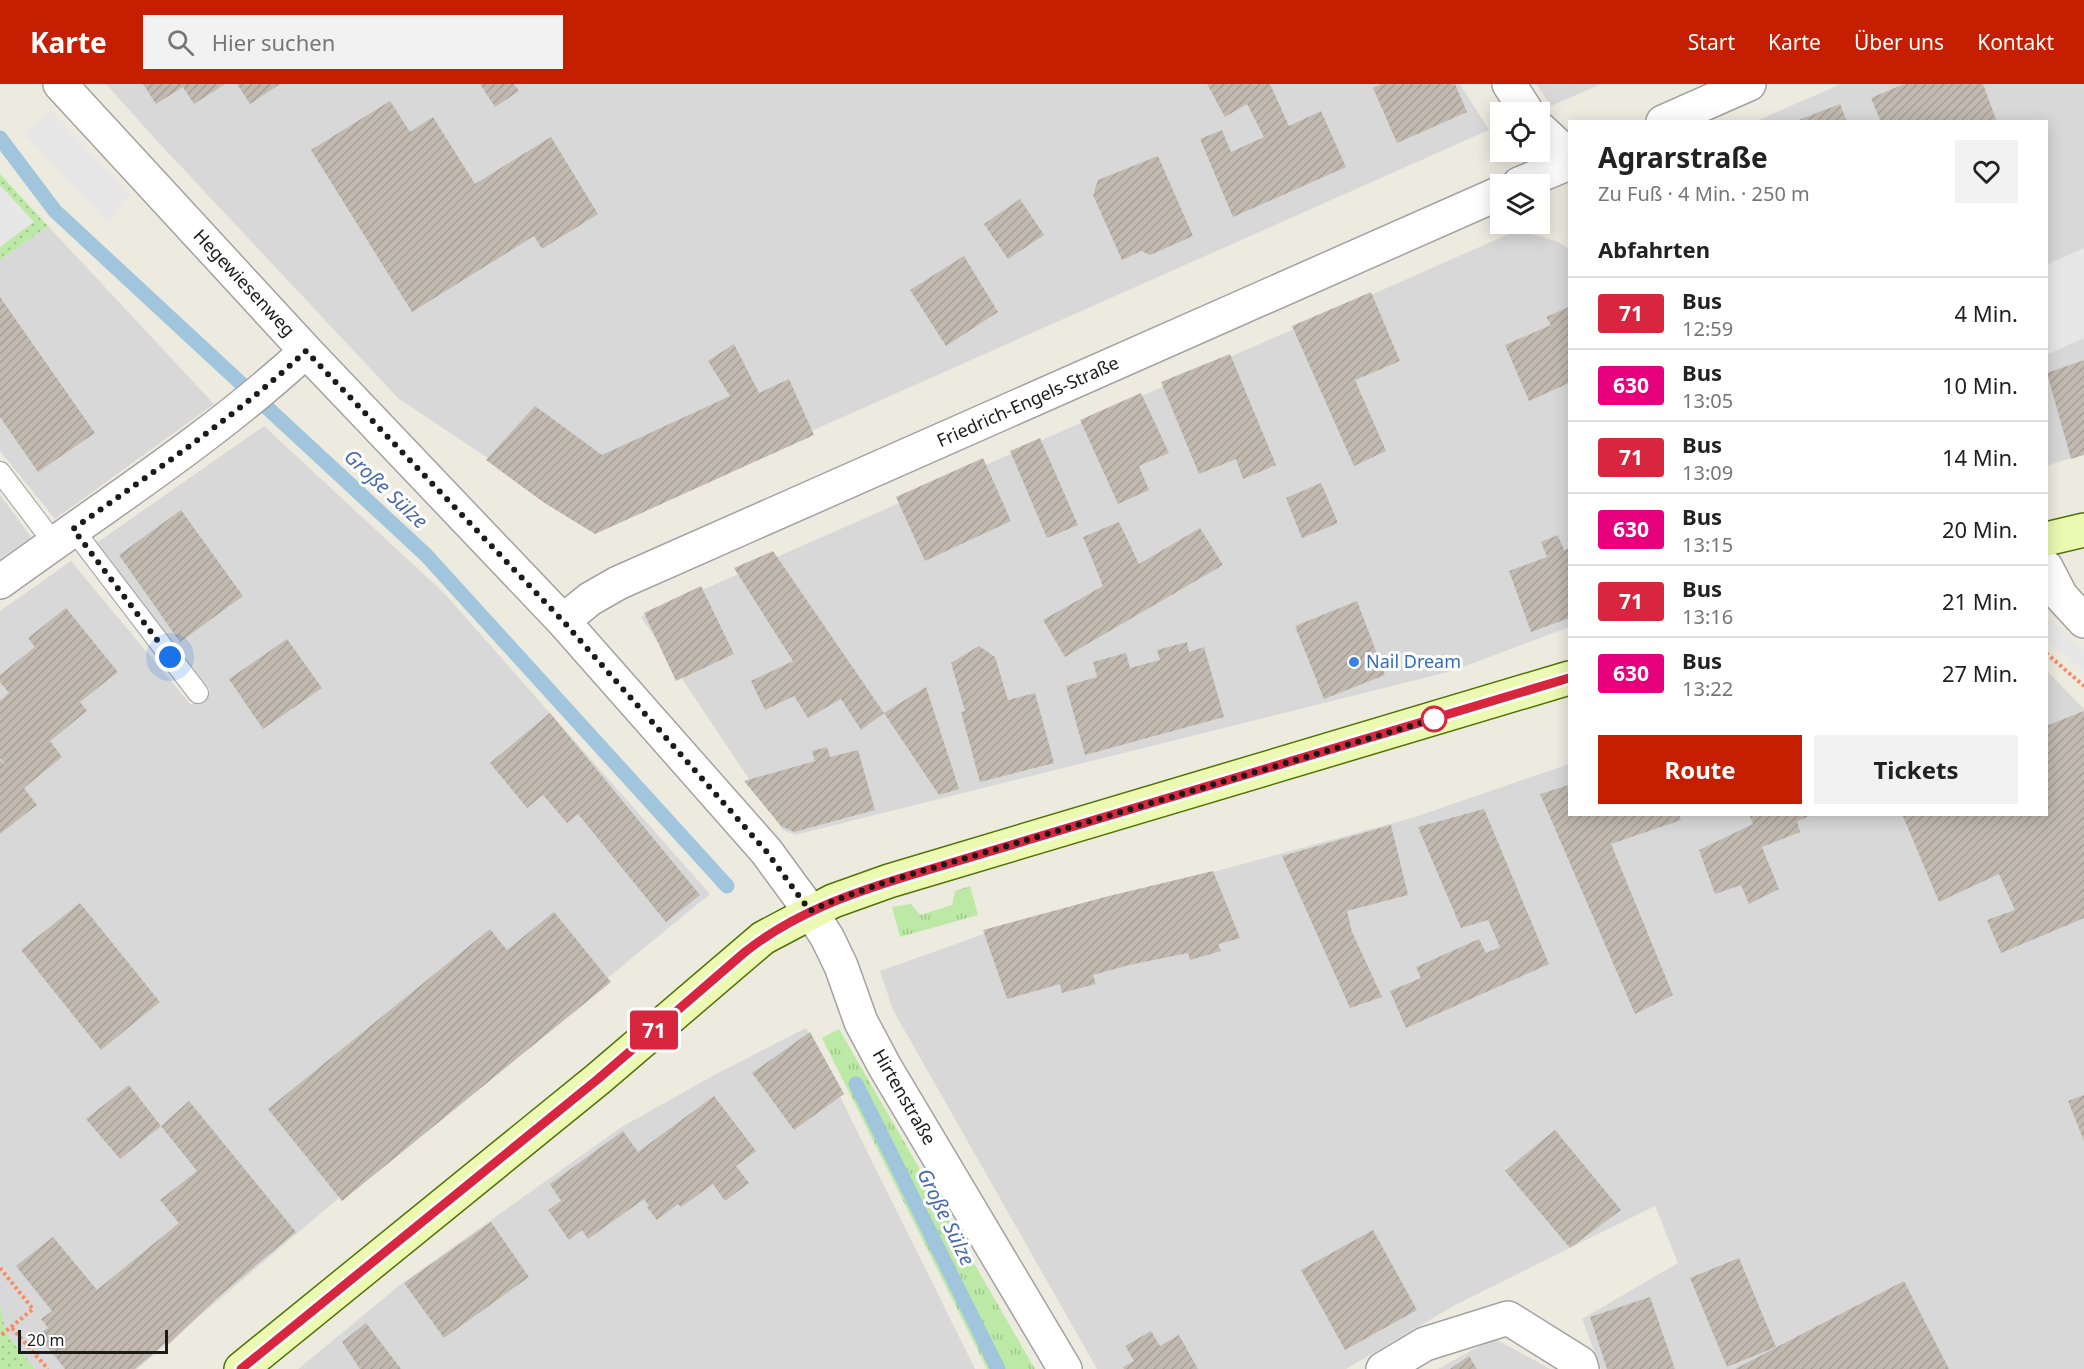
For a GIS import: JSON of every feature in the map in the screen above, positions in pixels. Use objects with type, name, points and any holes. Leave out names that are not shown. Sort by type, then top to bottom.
[{"type":"main road","points":[[2048,539],[2084,530]]},
{"type":"main road","points":[[241,1369],[598,1079],[745,952],[763,938],[810,911],[900,878],[1568,678]]},
{"type":"street","name":"Hegewiesenweg","points":[[60,84],[306,351],[563,621],[766,851],[810,911]]},
{"type":"street","points":[[1509,84],[1521,102]]},
{"type":"street","points":[[1668,120],[1749,84]]},
{"type":"street","points":[[1550,138],[1568,155]]},
{"type":"street","points":[[1543,174],[1568,163]]},
{"type":"street","name":"Friedrich-Engels-Straße","points":[[563,621],[590,599],[618,583],[1490,197]]},
{"type":"street","points":[[0,582],[224,421],[266,388],[306,351]]},
{"type":"street","points":[[2048,571],[2061,596],[2084,621]]},
{"type":"street","name":"Hirtenstraße","points":[[810,911],[827,937],[841,966],[861,1022],[885,1067],[1065,1369]]},
{"type":"street","points":[[1383,1369],[1425,1344],[1508,1318],[1580,1363],[1582,1369]]},
{"type":"lane","points":[[0,472],[63,536],[198,693]]},
{"type":"path","points":[[2048,655],[2084,686]]},
{"type":"path","points":[[0,1268],[33,1309],[0,1336]]},
{"type":"path","points":[[12,1328],[48,1369]]},
{"type":"shaded area","points":[[106,84],[1460,84],[1489,130],[593,528],[398,398]]},
{"type":"shaded area","points":[[1536,84],[1601,84],[1551,106]]},
{"type":"shaded area","points":[[1841,84],[2084,84],[2084,454],[2048,465],[2048,120],[1759,120]]},
{"type":"shaded area","points":[[50,110],[130,194],[108,222],[23,134]]},
{"type":"shaded area","points":[[0,185],[34,222],[0,247]]},
{"type":"shaded area","points":[[48,226],[214,404],[55,519],[0,451],[0,260]]},
{"type":"shaded area","points":[[1509,234],[1532,234],[1556,241],[1568,248],[1568,627],[1452,671],[795,835],[783,830],[641,617]]},
{"type":"shaded area","points":[[2084,248],[2084,338],[2048,354],[2048,264]]},
{"type":"shaded area","points":[[264,426],[444,593],[710,894],[320,1214],[137,1369],[35,1369],[6,1333],[0,1305],[0,611],[71,561],[191,705],[210,690],[95,544]]},
{"type":"shaded area","points":[[0,495],[31,537],[0,559]]},
{"type":"shaded area","points":[[2048,620],[2084,649],[2084,672],[2048,641]]},
{"type":"shaded area","points":[[2048,672],[2084,709],[2084,1369],[1601,1369],[1582,1319],[1678,1263],[1655,1206],[1457,1304],[1346,1369],[1097,1369],[893,1010],[880,971],[981,935],[1415,817],[1568,764],[1568,816],[2048,816]]},
{"type":"shaded area","points":[[806,1028],[975,1369],[298,1369],[400,1285],[620,1128],[716,1074]]},
{"type":"shaded area","points":[[1494,1338],[1550,1369],[1438,1369]]},
{"type":"green space","points":[[0,174],[48,226],[0,260]]},
{"type":"green space","points":[[970,886],[978,915],[900,937],[892,907],[911,904],[920,915],[952,905],[955,891]]},
{"type":"green space","points":[[839,1029],[1035,1369],[987,1369],[822,1038]]},
{"type":"green space","points":[[0,1305],[6,1333],[35,1369],[0,1369]]},
{"type":"building","points":[[143,84],[225,84],[194,104],[183,87],[156,104]]},
{"type":"building","points":[[237,84],[280,84],[250,104]]},
{"type":"building","points":[[480,84],[514,84],[519,91],[495,107]]},
{"type":"building","points":[[1207,84],[1270,84],[1289,126],[1321,111],[1346,167],[1233,217],[1200,139],[1222,130],[1231,152],[1264,137],[1247,104],[1225,117]]},
{"type":"building","points":[[1381,84],[1455,84],[1467,112],[1397,143],[1373,88]]},
{"type":"building","points":[[1904,84],[1983,84],[1996,120],[1880,120],[1871,98]]},
{"type":"building","points":[[390,101],[410,132],[433,117],[475,184],[551,137],[598,214],[542,249],[534,236],[412,312],[311,150]]},
{"type":"building","points":[[1840,104],[1846,120],[1799,120]]},
{"type":"building","points":[[1158,156],[1193,236],[1150,255],[1141,251],[1122,260],[1093,195],[1098,180]]},
{"type":"building","points":[[1020,199],[1044,235],[1008,259],[984,224]]},
{"type":"building","points":[[964,256],[998,312],[946,346],[910,290]]},
{"type":"building","points":[[1371,292],[1400,361],[1355,380],[1386,451],[1354,466],[1292,326]]},
{"type":"building","points":[[0,297],[95,433],[38,472],[0,417]]},
{"type":"building","points":[[1568,307],[1568,383],[1529,401],[1505,345],[1551,325],[1546,317]]},
{"type":"building","points":[[734,344],[759,393],[789,379],[814,435],[595,534],[543,502],[486,460],[535,406],[602,455],[730,396],[708,361]]},
{"type":"building","points":[[1230,354],[1276,465],[1243,479],[1236,459],[1199,474],[1161,382]]},
{"type":"building","points":[[2084,360],[2084,455],[2071,459],[2048,373]]},
{"type":"building","points":[[1141,393],[1169,453],[1139,466],[1149,490],[1118,504],[1080,420]]},
{"type":"building","points":[[1040,438],[1078,525],[1047,538],[1010,451]]},
{"type":"building","points":[[983,458],[1011,521],[925,561],[896,497]]},
{"type":"building","points":[[1321,483],[1338,523],[1302,538],[1286,498]]},
{"type":"building","points":[[181,510],[243,596],[180,642],[119,555]]},
{"type":"building","points":[[1119,522],[1139,564],[1200,528],[1223,565],[1065,657],[1043,620],[1103,586],[1083,537]]},
{"type":"building","points":[[1558,535],[1564,550],[1568,548],[1568,618],[1531,632],[1509,571],[1547,557],[1541,542]]},
{"type":"building","points":[[773,551],[884,713],[861,730],[841,699],[808,718],[794,696],[765,710],[751,681],[793,661],[734,568]]},
{"type":"building","points":[[701,586],[734,654],[676,681],[644,613]]},
{"type":"building","points":[[1357,601],[1385,675],[1324,699],[1295,626]]},
{"type":"building","points":[[66,608],[118,672],[80,702],[87,711],[50,741],[62,757],[24,788],[37,805],[0,834],[0,760],[7,766],[0,758],[0,701],[9,693],[0,682],[0,675],[35,647],[28,638]]},
{"type":"building","points":[[287,639],[322,688],[263,729],[229,679]]},
{"type":"building","points":[[1187,642],[1189,652],[1204,647],[1224,717],[1085,755],[1066,686],[1097,677],[1093,662],[1126,653],[1130,668],[1160,660],[1157,650]]},
{"type":"building","points":[[979,646],[995,657],[1008,700],[1035,693],[1054,763],[980,782],[961,712],[965,711],[951,663]]},
{"type":"building","points":[[926,687],[959,789],[939,795],[884,713]]},
{"type":"building","points":[[2084,711],[2084,918],[2001,953],[1987,920],[2015,910],[1999,874],[1939,902],[1903,816],[2048,816],[2048,725]]},
{"type":"building","points":[[550,713],[700,895],[666,922],[578,814],[567,823],[543,795],[527,808],[490,763]]},
{"type":"building","points":[[827,747],[830,757],[858,750],[875,810],[794,832],[781,826],[744,781],[815,761],[812,751]]},
{"type":"building","points":[[1568,785],[1568,816],[1680,816],[1681,820],[1611,844],[1673,995],[1635,1014],[1540,794]]},
{"type":"building","points":[[1484,809],[1549,964],[1406,1028],[1390,991],[1421,978],[1416,967],[1479,939],[1486,953],[1500,947],[1488,920],[1461,928],[1418,827]]},
{"type":"building","points":[[1750,816],[1810,816],[1797,821],[1800,832],[1762,847],[1779,889],[1749,904],[1741,885],[1715,894],[1699,850],[1753,824]]},
{"type":"building","points":[[1391,825],[1408,895],[1347,911],[1352,932],[1382,997],[1350,1008],[1282,856]]},
{"type":"building","points":[[1213,871],[1240,938],[1218,944],[1221,951],[1190,960],[1188,953],[1129,965],[1093,975],[1096,984],[1062,993],[1060,984],[1007,999],[983,930]]},
{"type":"building","points":[[80,903],[160,1002],[101,1050],[21,950]]},
{"type":"building","points":[[554,912],[611,982],[342,1201],[268,1109],[490,929],[507,950]]},
{"type":"building","points":[[810,1032],[844,1094],[794,1130],[752,1073]]},
{"type":"building","points":[[129,1085],[161,1126],[120,1159],[86,1119]]},
{"type":"building","points":[[2084,1095],[2084,1141],[2068,1101]]},
{"type":"building","points":[[714,1096],[756,1151],[736,1166],[749,1183],[725,1201],[713,1184],[681,1207],[678,1204],[657,1220],[644,1199],[588,1239],[582,1230],[569,1240],[548,1210],[561,1201],[550,1184],[623,1131],[638,1152]]},
{"type":"building","points":[[189,1101],[296,1232],[217,1298],[169,1344],[166,1342],[135,1369],[65,1369],[38,1335],[48,1328],[41,1319],[52,1311],[16,1266],[53,1237],[97,1290],[179,1223],[160,1200],[197,1171],[161,1126]]},
{"type":"building","points":[[1555,1130],[1621,1210],[1570,1248],[1505,1171]]},
{"type":"building","points":[[491,1222],[529,1277],[444,1338],[404,1283]]},
{"type":"building","points":[[1373,1230],[1417,1310],[1345,1350],[1301,1270]]},
{"type":"building","points":[[1739,1258],[1776,1347],[1727,1367],[1690,1278]]},
{"type":"building","points":[[1904,1281],[1949,1369],[1735,1369],[1775,1348]]},
{"type":"building","points":[[1650,1297],[1675,1369],[1607,1369],[1590,1317]]},
{"type":"building","points":[[366,1323],[401,1369],[360,1369],[342,1342]]},
{"type":"building","points":[[1151,1331],[1160,1346],[1179,1335],[1198,1369],[1124,1369],[1123,1367],[1134,1361],[1125,1346]]},
{"type":"building","points":[[1469,1356],[1477,1369],[1450,1369]]},
{"type":"waterway","name":"Große Sülze","points":[[0,138],[55,211],[426,555],[727,886]]},
{"type":"waterway","name":"Große Sülze","points":[[856,1084],[998,1369]]},
{"type":"bus line","name":"71","points":[[241,1369],[598,1079],[745,952],[763,938],[810,911],[866,889],[911,875],[1568,678]]},
{"type":"place","name":"Nail Dream","points":[[1354,662]]},
{"type":"route","points":[[170,657],[73,529],[224,421],[266,388],[306,351],[563,621],[766,851],[810,911],[889,881],[1434,719]]}]
